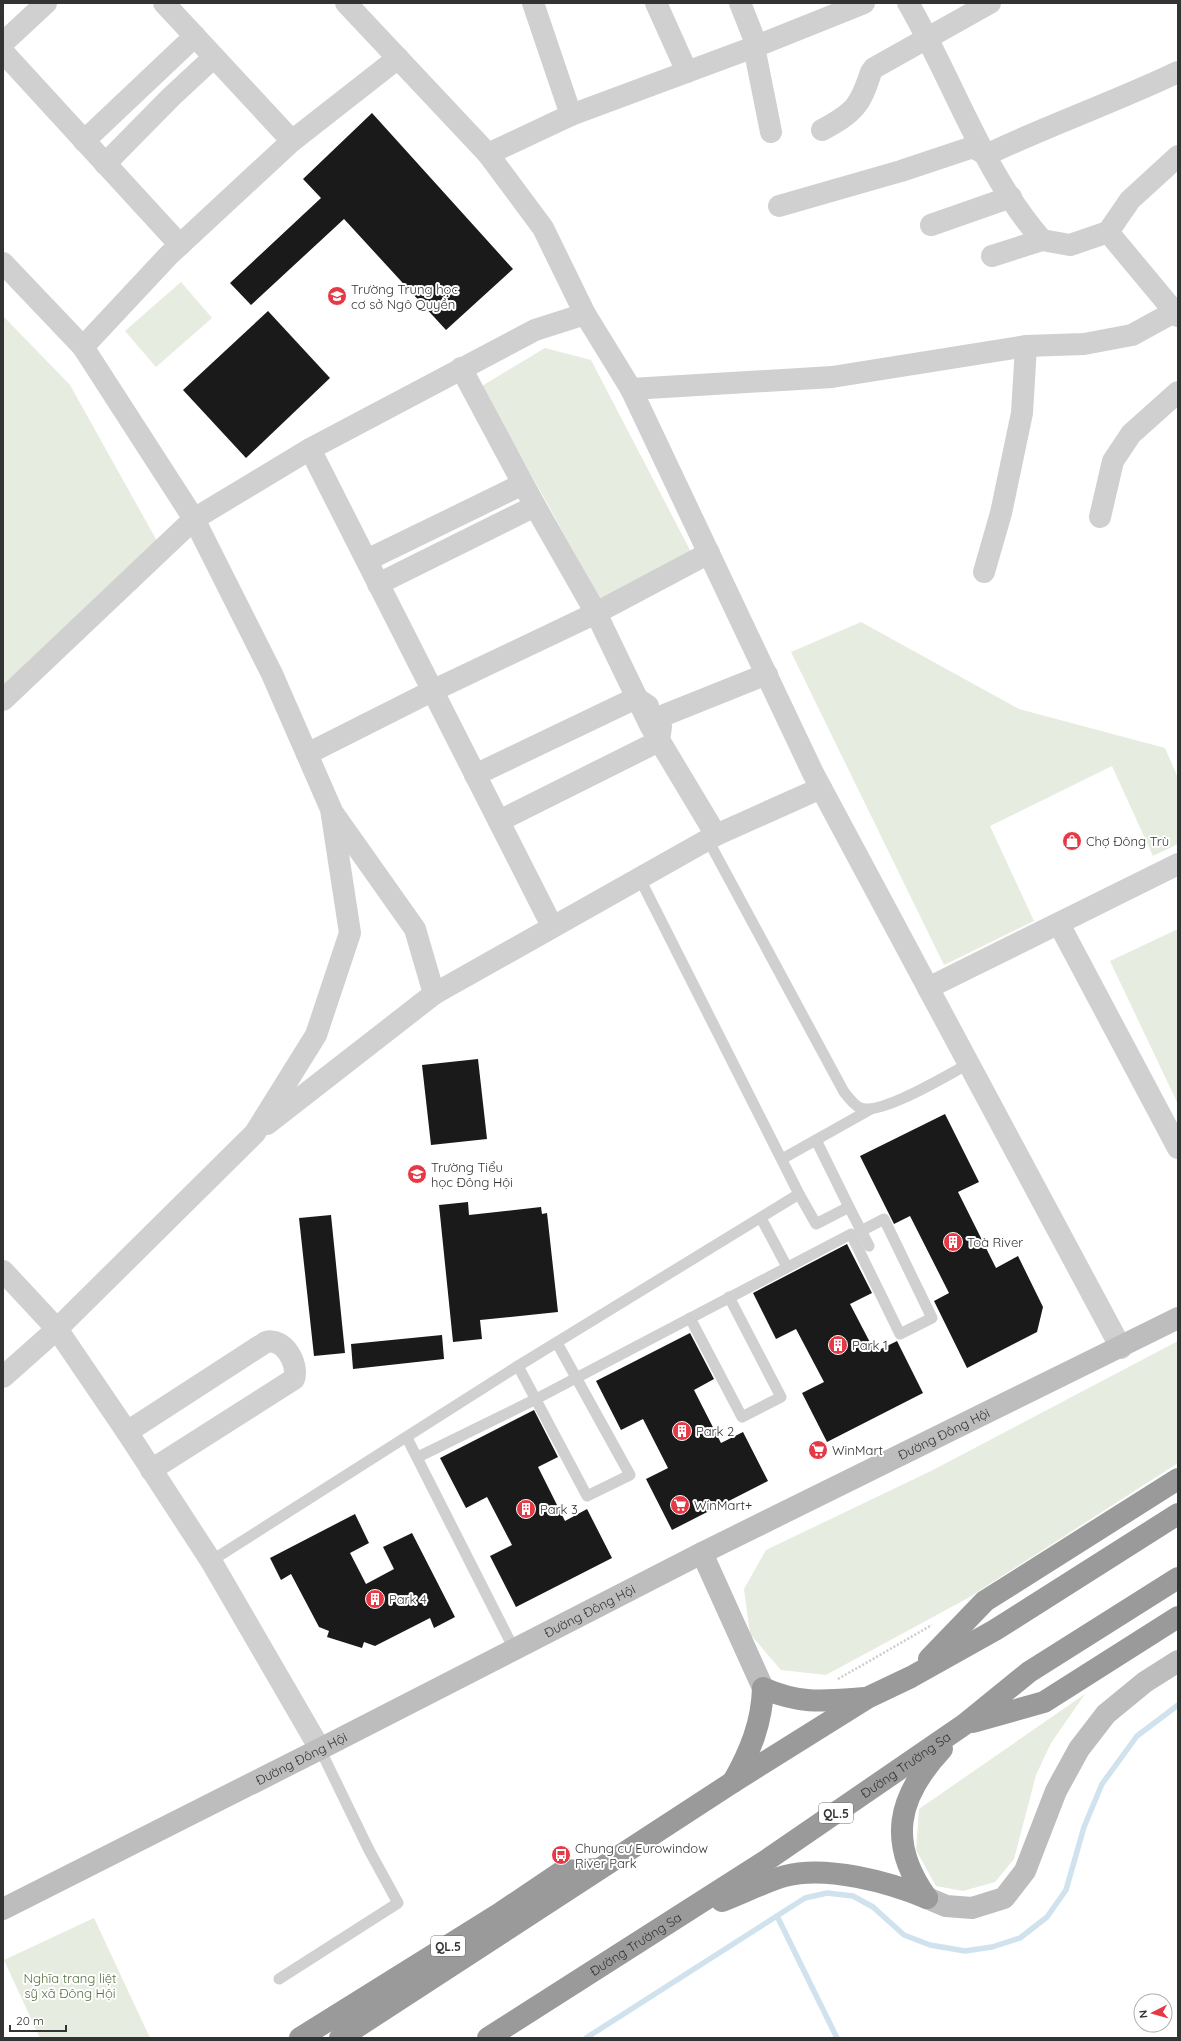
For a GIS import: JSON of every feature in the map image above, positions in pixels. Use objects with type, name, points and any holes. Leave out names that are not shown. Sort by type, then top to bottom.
[{"type":"highway","points":[[912,1677],[985,1601],[1178,1479]]},
{"type":"highway","name":"QL.5","points":[[340,2038],[733,1782],[869,1698],[912,1677],[995,1630],[1178,1514]]},
{"type":"highway","name":"Đường Trường Sa","points":[[488,2038],[767,1860],[966,1724],[1029,1672],[1178,1578]]},
{"type":"highway","points":[[927,1898],[914,1879],[906,1858],[902,1833],[905,1810],[911,1790],[919,1776],[966,1724],[1044,1702],[1178,1617]]},
{"type":"highway","points":[[733,1782],[750,1749],[758,1728],[762,1709],[763,1688],[780,1696],[802,1701],[869,1698]]},
{"type":"highway","name":"QL.5","points":[[300,2038],[502,1912],[563,1871],[600,1869]]},
{"type":"highway","points":[[675,1919],[786,1876],[816,1873],[872,1880],[901,1887],[927,1898]]},
{"type":"street","points":[[3,43],[46,3]]},
{"type":"street","points":[[164,3],[292,141]]},
{"type":"street","points":[[533,3],[571,115]]},
{"type":"street","points":[[656,3],[687,72]]},
{"type":"street","points":[[740,3],[755,46],[771,132]]},
{"type":"street","points":[[488,154],[571,115],[687,72],[864,3]]},
{"type":"street","points":[[908,3],[929,38],[986,155],[1024,220],[1042,240]]},
{"type":"street","points":[[822,130],[842,119],[854,109],[862,98],[873,70],[990,3]]},
{"type":"street","points":[[347,4],[488,154],[543,228],[585,314],[631,389],[821,788],[970,1063],[1121,1348]]},
{"type":"street","points":[[84,141],[195,36]]},
{"type":"street","points":[[3,52],[180,245]]},
{"type":"street","points":[[105,164],[171,97],[214,57]]},
{"type":"street","points":[[83,346],[180,245],[292,141],[398,58]]},
{"type":"street","points":[[986,155],[1015,141],[1137,92],[1178,72]]},
{"type":"street","points":[[779,206],[901,171],[973,147],[986,155]]},
{"type":"street","points":[[992,256],[1042,240],[1070,245],[1108,232],[1130,200],[1178,156]]},
{"type":"street","points":[[931,225],[1011,197]]},
{"type":"street","points":[[631,389],[832,377],[1026,346],[1084,344],[1132,335],[1176,314],[1108,232]]},
{"type":"street","points":[[3,263],[83,346],[194,519],[272,674],[331,809],[415,929],[434,994]]},
{"type":"street","points":[[3,700],[194,519],[310,449],[461,368],[535,330],[585,314]]},
{"type":"street","points":[[984,572],[1001,513],[1022,413],[1026,346]]},
{"type":"street","points":[[461,368],[535,506],[596,613],[636,698],[712,837]]},
{"type":"street","points":[[1100,517],[1113,461],[1130,434],[1178,392]]},
{"type":"street","points":[[310,449],[552,926]]},
{"type":"street","points":[[367,560],[523,484]]},
{"type":"street","points":[[378,584],[535,506]]},
{"type":"street","points":[[307,754],[432,691],[596,613],[709,553]]},
{"type":"street","points":[[662,716],[767,674]]},
{"type":"street","points":[[636,698],[662,716]]},
{"type":"street","points":[[475,775],[636,698]]},
{"type":"street","points":[[659,741],[662,716]]},
{"type":"street","points":[[499,821],[659,741]]},
{"type":"street","points":[[3,1377],[57,1329],[255,1133],[434,994],[712,837],[821,788]]},
{"type":"street","points":[[255,1133],[316,1035],[350,933],[331,809]]},
{"type":"street","points":[[928,988],[1178,864]]},
{"type":"street","points":[[1059,924],[1178,1148]]},
{"type":"street","points":[[3,1271],[57,1329],[127,1432],[211,1561],[320,1749]]},
{"type":"street","name":"Đường Đông Hội","points":[[3,1909],[320,1749],[702,1553],[1121,1348],[1178,1318]]},
{"type":"street","points":[[127,1432],[266,1342],[274,1340],[280,1343],[295,1365],[296,1372],[294,1380],[152,1470]]},
{"type":"street","points":[[702,1553],[763,1688]]},
{"type":"street","points":[[927,1898],[946,1906],[972,1908],[1004,1898],[1025,1871],[1056,1791],[1079,1749],[1106,1714],[1144,1682],[1178,1661]]},
{"type":"lane","points":[[712,837],[844,1092],[859,1107],[872,1109]]},
{"type":"lane","points":[[639,877],[799,1194],[816,1224],[849,1207]]},
{"type":"lane","points":[[782,1159],[872,1109],[907,1096],[970,1063]]},
{"type":"lane","points":[[816,1140],[869,1246]]},
{"type":"lane","points":[[211,1561],[407,1438],[518,1366],[799,1194]]},
{"type":"lane","points":[[761,1218],[786,1267]]},
{"type":"lane","points":[[418,1457],[536,1399],[851,1234],[900,1334],[932,1318],[884,1220],[861,1231]]},
{"type":"lane","points":[[690,1318],[742,1417],[781,1397],[729,1297]]},
{"type":"lane","points":[[518,1366],[587,1496],[630,1475],[557,1343]]},
{"type":"lane","points":[[407,1438],[418,1457],[514,1649]]},
{"type":"lane","points":[[279,1979],[398,1903],[369,1850],[320,1749]]},
{"type":"green space","points":[[181,282],[212,318],[156,367],[125,331]]},
{"type":"green space","points":[[3,316],[70,385],[162,550],[3,700]]},
{"type":"green space","points":[[545,348],[591,360],[691,552],[600,599],[482,386]]},
{"type":"green space","points":[[861,622],[1019,709],[1165,748],[1178,778],[1178,844],[1153,856],[1112,766],[990,826],[1034,921],[944,965],[791,652]]},
{"type":"green space","points":[[1178,929],[1178,1101],[1177,1102],[1110,961]]},
{"type":"green space","points":[[1178,1341],[1178,1463],[968,1598],[826,1675],[781,1670],[750,1634],[744,1589],[766,1550],[931,1471]]},
{"type":"green space","points":[[1085,1694],[1051,1743],[1036,1775],[1014,1859],[995,1882],[963,1891],[936,1886],[916,1850],[919,1809]]},
{"type":"green space","name":"Nghĩa trang liệt sỹ xã Đông Hội","points":[[94,1918],[150,2038],[40,2038],[4,1960]]},
{"type":"building","points":[[372,113],[513,269],[446,330],[344,219],[251,305],[230,283],[321,198],[303,179]]},
{"type":"building","points":[[268,311],[330,378],[246,458],[183,390]]},
{"type":"building","points":[[478,1059],[487,1139],[431,1145],[422,1065]]},
{"type":"building","name":"Toà River","points":[[945,1114],[979,1182],[958,1192],[996,1268],[1018,1256],[1043,1307],[1037,1332],[967,1368],[934,1301],[949,1293],[910,1216],[894,1224],[860,1156]]},
{"type":"building","points":[[468,1202],[469,1215],[541,1207],[542,1214],[547,1213],[558,1312],[480,1320],[482,1339],[453,1342],[439,1205]]},
{"type":"building","points":[[331,1215],[345,1353],[314,1356],[299,1218]]},
{"type":"building","name":"Park 1","points":[[847,1244],[872,1293],[850,1304],[875,1352],[897,1341],[923,1393],[827,1442],[802,1393],[824,1382],[796,1329],[776,1339],[753,1293]]},
{"type":"building","name":"Park 2","points":[[690,1333],[714,1379],[694,1390],[721,1443],[743,1432],[768,1481],[672,1530],[646,1479],[668,1468],[643,1419],[621,1430],[596,1381]]},
{"type":"building","points":[[442,1335],[444,1359],[353,1369],[351,1344]]},
{"type":"building","name":"Park 3","points":[[534,1410],[558,1457],[538,1467],[565,1521],[587,1509],[612,1558],[516,1607],[490,1556],[512,1545],[487,1497],[466,1508],[440,1458]]},
{"type":"building","name":"Park 4","points":[[355,1514],[369,1543],[350,1553],[366,1584],[394,1569],[383,1547],[412,1533],[455,1617],[434,1628],[430,1618],[375,1646],[364,1642],[362,1648],[327,1637],[329,1631],[319,1627],[291,1574],[281,1580],[270,1558]]},
{"type":"waterway","points":[[586,2038],[805,1898],[827,1893],[853,1896],[873,1907],[904,1935],[930,1945],[965,1951],[992,1947],[1020,1938],[1047,1917],[1066,1890],[1084,1827],[1102,1784],[1137,1736],[1178,1705]]},
{"type":"waterway","points":[[777,1916],[837,2038]]},
{"type":"place","name":"Trường Trung học cơ sở Ngô Quyền","points":[[337,296]]},
{"type":"place","name":"Chợ Đông Trù","points":[[1072,841]]},
{"type":"place","name":"Trường Tiểu học Đông Hội","points":[[417,1174]]},
{"type":"place","name":"Toà River","points":[[953,1242]]},
{"type":"place","name":"Park 1","points":[[838,1345]]},
{"type":"place","name":"Park 2","points":[[682,1431]]},
{"type":"place","name":"WinMart","points":[[818,1450]]},
{"type":"place","name":"WinMart+","points":[[680,1505]]},
{"type":"place","name":"Park 3","points":[[526,1509]]},
{"type":"place","name":"Park 4","points":[[375,1599]]},
{"type":"place","name":"Chung cư Eurowindow River Park","points":[[561,1855]]}]
